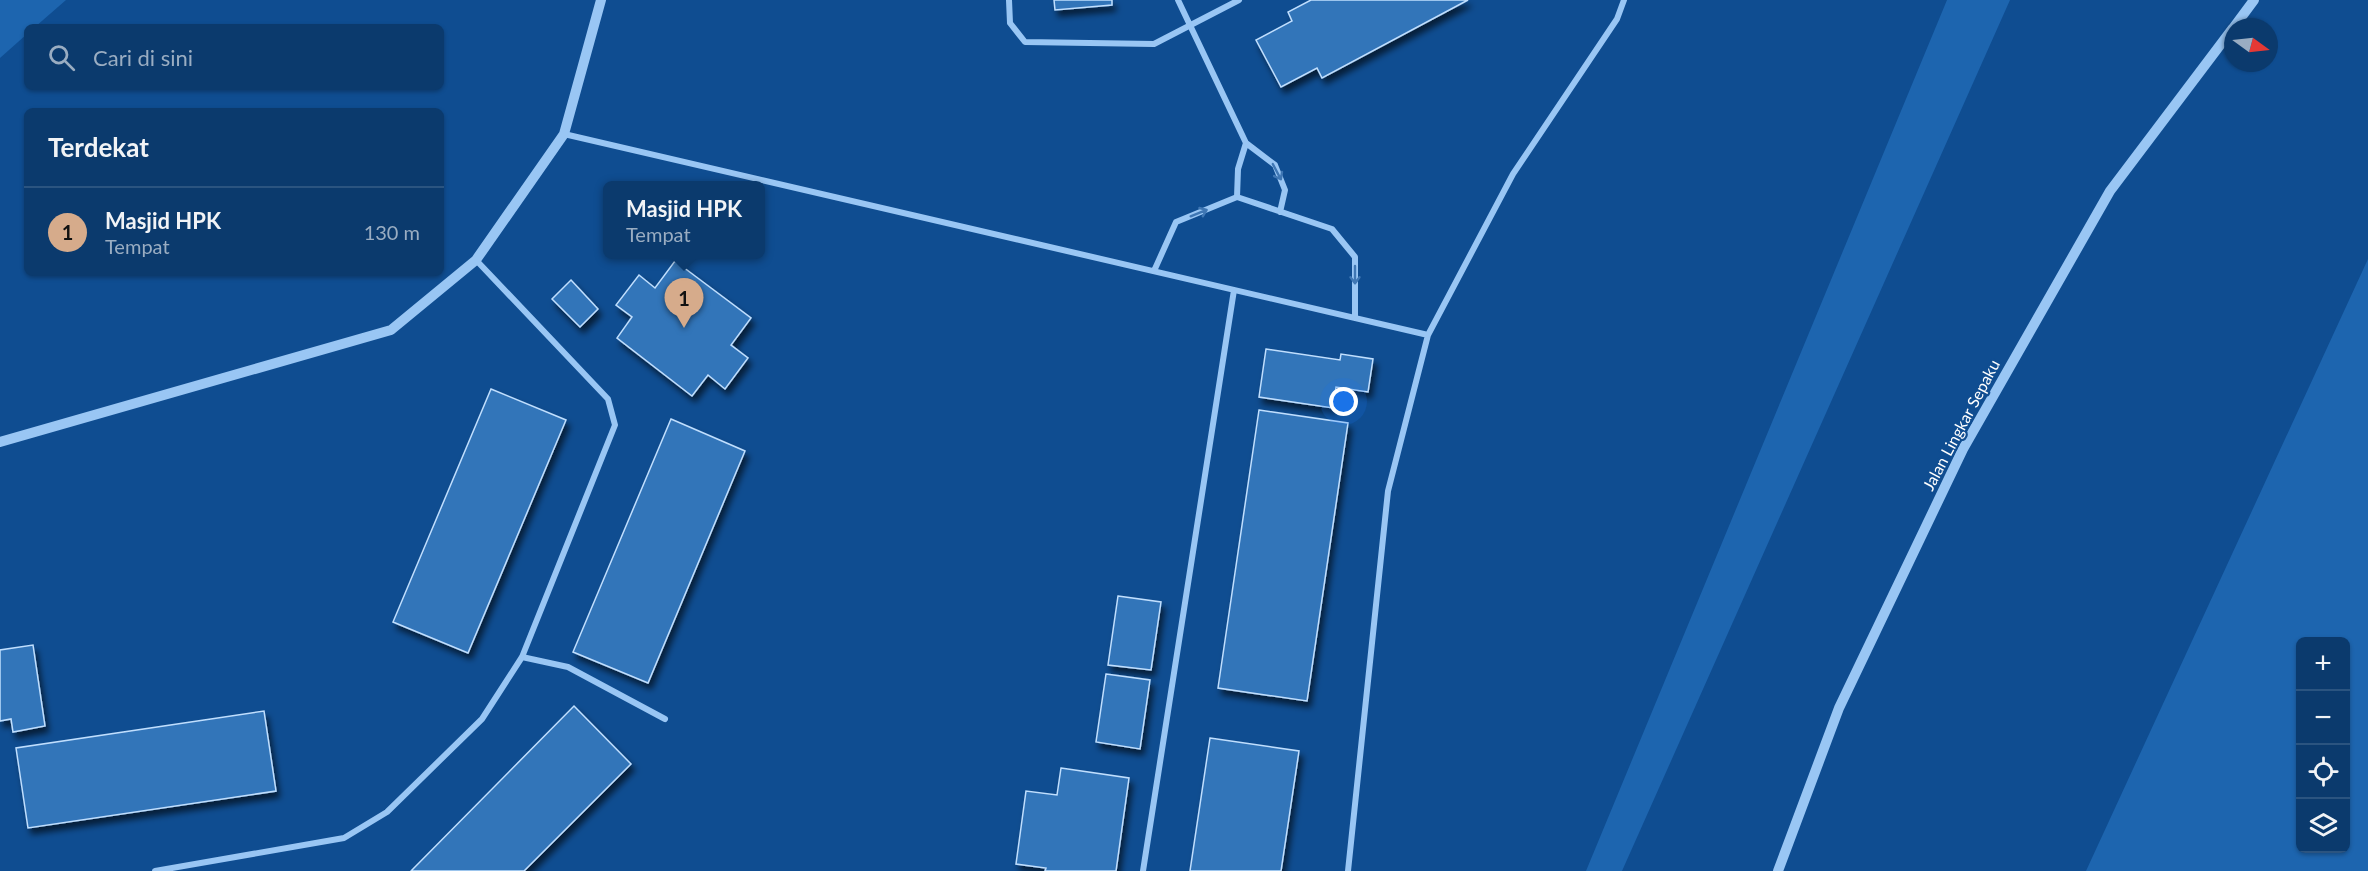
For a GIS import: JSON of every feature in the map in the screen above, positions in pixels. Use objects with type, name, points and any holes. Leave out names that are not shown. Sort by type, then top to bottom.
[{"type":"street","points":[[0,442],[391,330],[476,260],[564,134],[601,0]]},
{"type":"street","points":[[1009,0],[1010,23],[1024,42],[1154,44],[1239,0]]},
{"type":"street","points":[[1178,0],[1246,143],[1275,165],[1286,190],[1280,212]]},
{"type":"street","points":[[1348,871],[1388,491],[1428,335],[1513,174],[1617,19],[1624,0]]},
{"type":"street","name":"Jalan Lingkar Sepaku","points":[[2240,18],[2254,0]]},
{"type":"street","name":"Jalan Lingkar Sepaku","points":[[1778,871],[1839,708],[1963,449],[2110,191],[2224,39]]},
{"type":"street","points":[[564,134],[765,181]]},
{"type":"street","points":[[1237,197],[1238,169],[1246,143]]},
{"type":"street","points":[[765,181],[1428,335]]},
{"type":"street","points":[[1154,272],[1176,222],[1237,197],[1332,229],[1355,257],[1354,318]]},
{"type":"street","points":[[155,871],[344,838],[387,812],[482,719],[522,657],[615,425],[608,399],[476,260]]},
{"type":"street","points":[[1143,871],[1234,290]]},
{"type":"street","points":[[522,657],[568,667],[665,720]]},
{"type":"shaded area","points":[[0,0],[66,0],[38,24],[24,24],[24,37],[0,58]]},
{"type":"shaded area","points":[[1947,0],[2010,0],[1622,871],[1586,871]]},
{"type":"shaded area","points":[[2368,259],[2368,871],[2086,871]]},
{"type":"building","points":[[1054,0],[1112,0],[1112,5],[1055,10]]},
{"type":"building","points":[[1311,0],[1468,0],[1322,78],[1317,68],[1281,87],[1256,40],[1292,21],[1288,12]]},
{"type":"building","points":[[675,261],[751,318],[731,345],[748,358],[725,389],[708,375],[692,396],[617,338],[632,317],[616,305],[639,275],[655,288]]},
{"type":"building","points":[[571,280],[598,309],[580,327],[552,299]]},
{"type":"building","points":[[1266,349],[1340,360],[1341,354],[1373,359],[1368,392],[1336,387],[1333,408],[1259,397]]},
{"type":"building","points":[[491,389],[566,420],[468,653],[393,622]]},
{"type":"building","points":[[1259,410],[1348,423],[1307,701],[1218,688]]},
{"type":"building","points":[[671,419],[745,451],[648,683],[573,652]]},
{"type":"building","points":[[1118,596],[1161,602],[1151,670],[1108,665]]},
{"type":"building","points":[[33,645],[45,726],[13,732],[11,719],[0,721],[0,650]]},
{"type":"building","points":[[1106,674],[1150,680],[1140,749],[1096,742]]},
{"type":"building","points":[[574,706],[631,764],[524,871],[411,871]]},
{"type":"building","points":[[264,711],[276,791],[28,828],[16,748]]},
{"type":"building","points":[[1210,738],[1299,751],[1281,871],[1190,871]]},
{"type":"building","points":[[1061,768],[1129,778],[1116,871],[1045,871],[1046,868],[1016,864],[1026,791],[1057,795]]},
{"type":"place","name":"Masjid HPK","points":[[684,328]]}]
